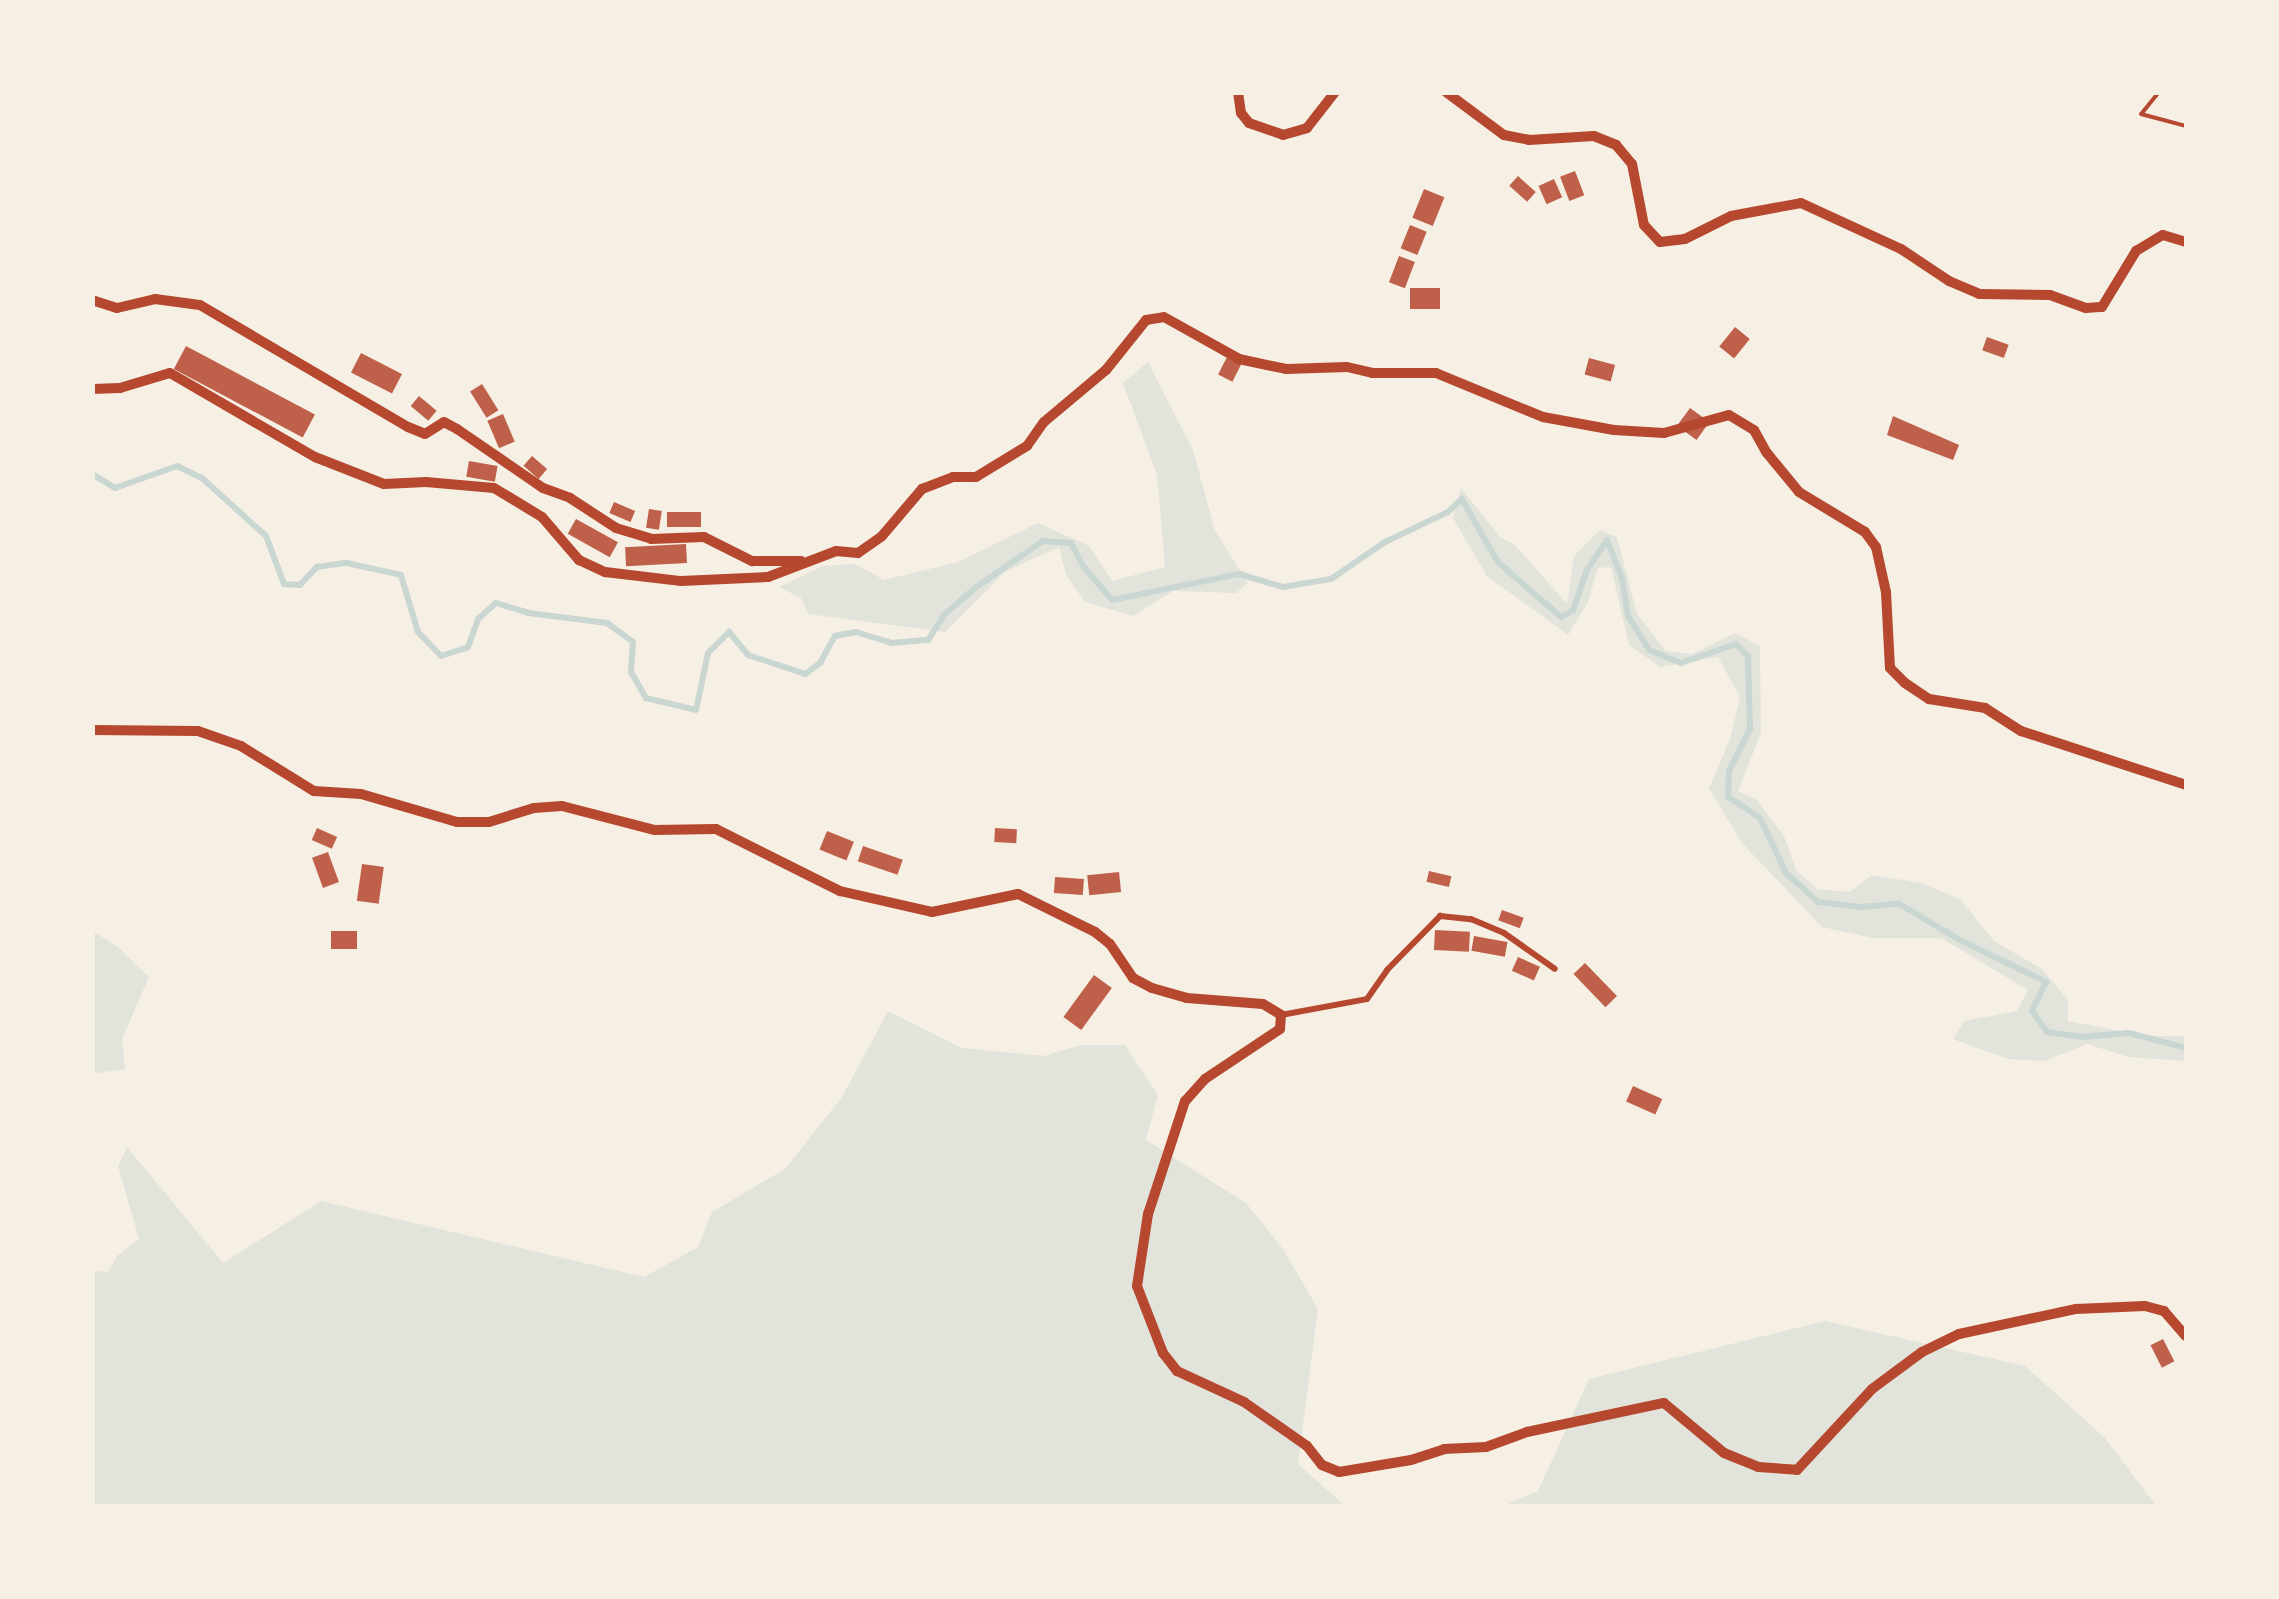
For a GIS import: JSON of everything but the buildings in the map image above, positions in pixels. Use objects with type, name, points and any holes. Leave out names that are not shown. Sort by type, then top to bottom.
[{"type":"street","points":[[1238,92],[1241,113],[1249,123],[1283,136],[1307,128],[1335,92]]},
{"type":"street","points":[[1446,92],[1504,135],[1529,140],[1594,136],[1616,145],[1632,164],[1644,224],[1660,242],[1686,239],[1731,216],[1801,203],[1901,249],[1949,281],[1979,294],[2050,296],[2086,308],[2102,307],[2136,251],[2163,235],[2186,242]]},
{"type":"street","points":[[92,300],[116,308],[155,298],[200,305],[408,427],[425,434],[444,422],[458,428],[543,488],[570,498],[616,528],[651,539],[704,536],[752,561],[803,562]]},
{"type":"street","points":[[92,389],[120,388],[170,374],[315,457],[384,484],[426,482],[494,488],[542,518],[580,560],[605,572],[680,581],[768,577],[836,550],[858,552],[882,536],[922,490],[953,478],[976,478],[1026,446],[1044,422],[1106,370],[1146,320],[1164,318],[1240,359],[1286,370],[1347,367],[1388,374],[1436,373],[1543,417],[1601,428],[1664,433],[1729,414],[1754,430],[1799,492],[1865,532],[1876,547],[1886,592],[1890,668],[1904,683],[1929,699],[1985,708],[2021,731],[2186,785]]},
{"type":"street","points":[[92,730],[198,730],[240,746],[314,791],[360,794],[456,822],[490,822],[534,808],[562,806],[655,830],[716,829],[840,890],[932,912],[1018,894],[1096,932],[1110,944],[1134,978],[1152,988],[1187,998],[1264,1004],[1281,1014],[1280,1029],[1204,1079],[1185,1100],[1148,1214],[1137,1286],[1163,1353],[1176,1371],[1244,1402],[1307,1446],[1322,1465],[1338,1472],[1410,1460],[1444,1449],[1486,1446],[1527,1432],[1664,1403],[1724,1453],[1758,1467],[1797,1470],[1872,1389],[1922,1352],[1959,1334],[2024,1318],[2115,1305],[2145,1306],[2164,1312],[2186,1336]]},
{"type":"lane","points":[[1281,1014],[1367,999],[1398,958],[1440,916],[1471,919],[1504,933],[1555,968]]},
{"type":"path","points":[[2159,92],[2142,114],[2186,126]]},
{"type":"shaded area","points":[[1148,362],[1193,450],[1215,531],[1248,583],[1236,593],[1173,591],[1133,616],[1085,602],[1066,575],[1059,547],[1006,571],[945,632],[808,614],[801,598],[779,587],[823,566],[855,564],[884,580],[958,562],[1038,523],[1089,546],[1112,581],[1165,567],[1157,475],[1123,383]]},
{"type":"shaded area","points":[[1461,488],[1501,538],[1514,544],[1567,604],[1574,556],[1600,530],[1617,537],[1637,614],[1666,651],[1692,654],[1735,633],[1760,646],[1761,733],[1738,791],[1756,799],[1784,836],[1796,870],[1817,889],[1850,892],[1872,875],[1921,883],[1960,899],[1994,941],[2042,969],[2068,1000],[2068,1021],[2146,1036],[2186,1036],[2186,1061],[2128,1057],[2087,1044],[2044,1061],[2008,1059],[1953,1039],[1964,1021],[2017,1011],[2028,990],[1941,938],[1872,938],[1822,927],[1742,843],[1709,788],[1730,739],[1740,697],[1718,657],[1660,667],[1629,645],[1611,567],[1598,568],[1588,602],[1568,635],[1487,576],[1453,518]]},
{"type":"shaded area","points":[[93,931],[119,948],[149,977],[122,1039],[125,1069],[98,1073],[92,1070]]},
{"type":"shaded area","points":[[888,1011],[962,1048],[1044,1056],[1081,1045],[1125,1045],[1158,1095],[1146,1140],[1246,1203],[1283,1249],[1318,1309],[1298,1464],[1345,1506],[93,1506],[92,1271],[108,1272],[117,1256],[139,1239],[118,1166],[127,1147],[223,1263],[321,1201],[644,1277],[698,1247],[712,1212],[785,1169],[842,1097]]},
{"type":"shaded area","points":[[1825,1321],[2025,1366],[2105,1438],[2156,1506],[1503,1506],[1538,1491],[1589,1379]]},
{"type":"waterway","points":[[92,474],[115,488],[177,466],[202,478],[266,536],[284,584],[300,585],[317,567],[347,563],[401,575],[418,632],[441,656],[468,647],[478,619],[496,603],[528,613],[607,623],[633,642],[631,672],[646,698],[696,710],[708,653],[729,632],[748,655],[805,674],[820,663],[835,636],[856,632],[891,643],[928,640],[944,615],[975,588],[1043,541],[1071,543],[1084,567],[1112,600],[1239,574],[1283,587],[1331,579],[1385,542],[1448,512],[1462,499],[1498,562],[1561,617],[1573,610],[1587,570],[1607,540],[1622,578],[1628,616],[1649,650],[1681,663],[1736,644],[1748,657],[1750,729],[1729,771],[1728,797],[1760,818],[1786,873],[1818,902],[1861,907],[1899,904],[1960,940],[2046,982],[2032,1011],[2047,1032],[2082,1037],[2129,1033],[2186,1048]]}]
